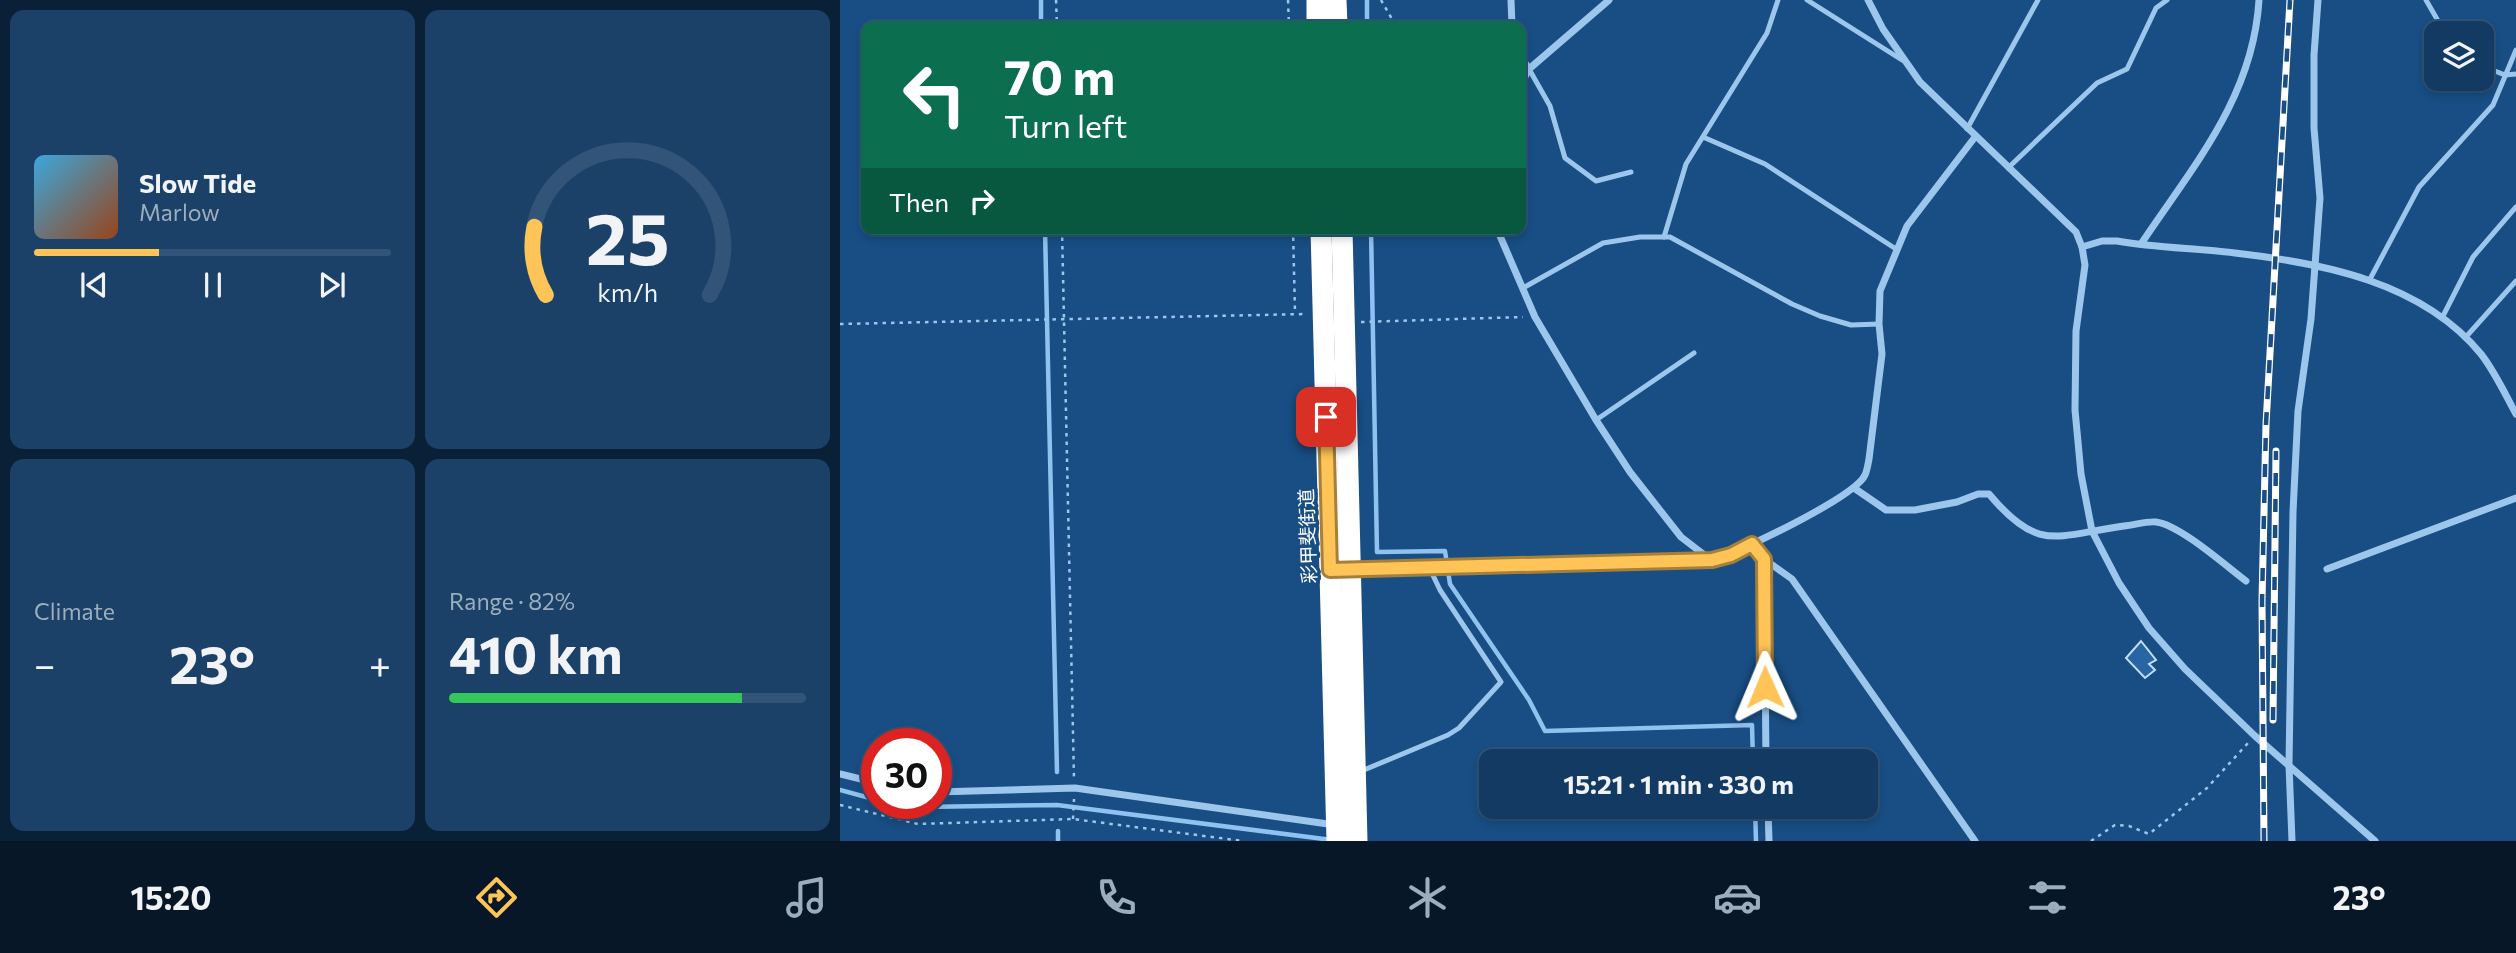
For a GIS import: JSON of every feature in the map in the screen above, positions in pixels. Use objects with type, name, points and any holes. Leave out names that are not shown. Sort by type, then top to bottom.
[{"type":"highway","points":[[1317,0],[1317,21]]},
{"type":"highway","points":[[1336,0],[1337,21]]},
{"type":"highway","name":"彩甲斐街道","points":[[1321,235],[1323,315],[1356,773],[1345,834]]},
{"type":"highway","name":"彩甲斐街道","points":[[1342,235],[1341,570],[1345,834]]},
{"type":"street","points":[[1511,0],[1512,21]]},
{"type":"street","points":[[1526,75],[1529,69],[1609,0]]},
{"type":"street","points":[[1868,0],[1902,60],[1920,82],[2076,232],[2085,265],[2076,331],[2076,410],[2081,474],[2092,531],[2119,583],[2149,628],[2185,669],[2255,736],[2375,841]]},
{"type":"street","points":[[2141,244],[2198,161],[2242,82],[2252,51],[2259,0]]},
{"type":"street","points":[[2291,841],[2289,765],[2293,512],[2298,411],[2311,319],[2320,198],[2314,128],[2314,55],[2319,0]]},
{"type":"street","points":[[1526,64],[1529,69]]},
{"type":"street","points":[[1341,570],[1712,560],[1731,555],[1786,528],[1854,488],[1865,476],[1869,459],[1882,354],[1880,291],[1907,226],[1975,137]]},
{"type":"street","points":[[1500,235],[1535,317],[1596,420],[1630,472],[1681,537],[1712,560]]},
{"type":"street","points":[[2082,247],[2102,241],[2235,253],[2316,266],[2369,281],[2411,298],[2442,318],[2465,338],[2490,366],[2516,414]]},
{"type":"street","points":[[1854,488],[1886,510],[1915,510],[1956,502],[1978,494],[1989,494],[2009,518],[2028,531],[2047,536],[2074,537],[2092,531],[2156,522],[2177,530],[2246,581]]},
{"type":"street","points":[[2327,569],[2516,498]]},
{"type":"street","points":[[1752,544],[1764,559],[1792,579],[1975,841]]},
{"type":"street","points":[[1764,559],[1766,749]]},
{"type":"street","points":[[840,774],[861,779]]},
{"type":"street","points":[[952,792],[1075,788],[1345,834]]},
{"type":"street","points":[[1768,819],[1769,841]]},
{"type":"lane","points":[[1664,237],[1686,164],[1767,33],[1778,0]]},
{"type":"lane","points":[[1807,0],[1902,60]]},
{"type":"lane","points":[[1967,129],[2038,0]]},
{"type":"lane","points":[[2008,167],[2097,83],[2127,69],[2156,8],[2167,0]]},
{"type":"lane","points":[[2426,0],[2438,21]]},
{"type":"lane","points":[[2369,281],[2419,187],[2493,106],[2516,50]]},
{"type":"lane","points":[[1529,69],[1550,106],[1565,158],[1596,181],[1631,172]]},
{"type":"lane","points":[[2494,70],[2505,75],[2516,74]]},
{"type":"lane","points":[[1703,137],[1765,164],[1896,249]]},
{"type":"lane","points":[[2442,318],[2473,257],[2516,207]]},
{"type":"lane","points":[[1523,288],[1603,243],[1640,237],[1671,237],[1792,304],[1820,316],[1851,325],[1879,324]]},
{"type":"lane","points":[[2465,338],[2516,281]]},
{"type":"lane","points":[[1596,420],[1694,353]]},
{"type":"lane","points":[[1356,773],[1448,735],[1459,728],[1501,682],[1440,590],[1433,567]]},
{"type":"path","points":[[1056,0],[1057,21]]},
{"type":"path","points":[[1288,0],[1289,21]]},
{"type":"path","points":[[1381,0],[1392,21]]},
{"type":"path","points":[[1062,235],[1075,788],[1073,819]]},
{"type":"path","points":[[1293,235],[1295,315]]},
{"type":"path","points":[[840,324],[1323,315]]},
{"type":"path","points":[[1362,322],[1535,317]]},
{"type":"path","points":[[2091,841],[2115,825],[2129,826],[2149,834],[2207,788],[2255,736]]},
{"type":"path","points":[[840,805],[918,824],[1073,819],[1243,841]]},
{"type":"building","points":[[2141,641],[2156,660],[2149,664],[2155,670],[2145,678],[2126,658]]},
{"type":"waterway","points":[[1041,0],[1041,21]]},
{"type":"waterway","points":[[1367,0],[1367,21]]},
{"type":"waterway","points":[[1045,235],[1057,772]]},
{"type":"waterway","points":[[1371,235],[1377,552],[1445,551],[1450,584],[1529,700],[1545,731],[1752,725],[1753,749]]},
{"type":"waterway","points":[[840,790],[861,796]]},
{"type":"waterway","points":[[952,807],[1057,805],[1332,840]]},
{"type":"waterway","points":[[1755,819],[1756,841]]},
{"type":"waterway","points":[[1058,831],[1058,841]]},
{"type":"railway","points":[[2264,841],[2262,601],[2266,424],[2290,0]]},
{"type":"railway","points":[[2273,720],[2276,451]]},
{"type":"route","points":[[1326,417],[1330,570],[1712,560],[1731,555],[1752,544],[1764,559],[1765,687]]}]
